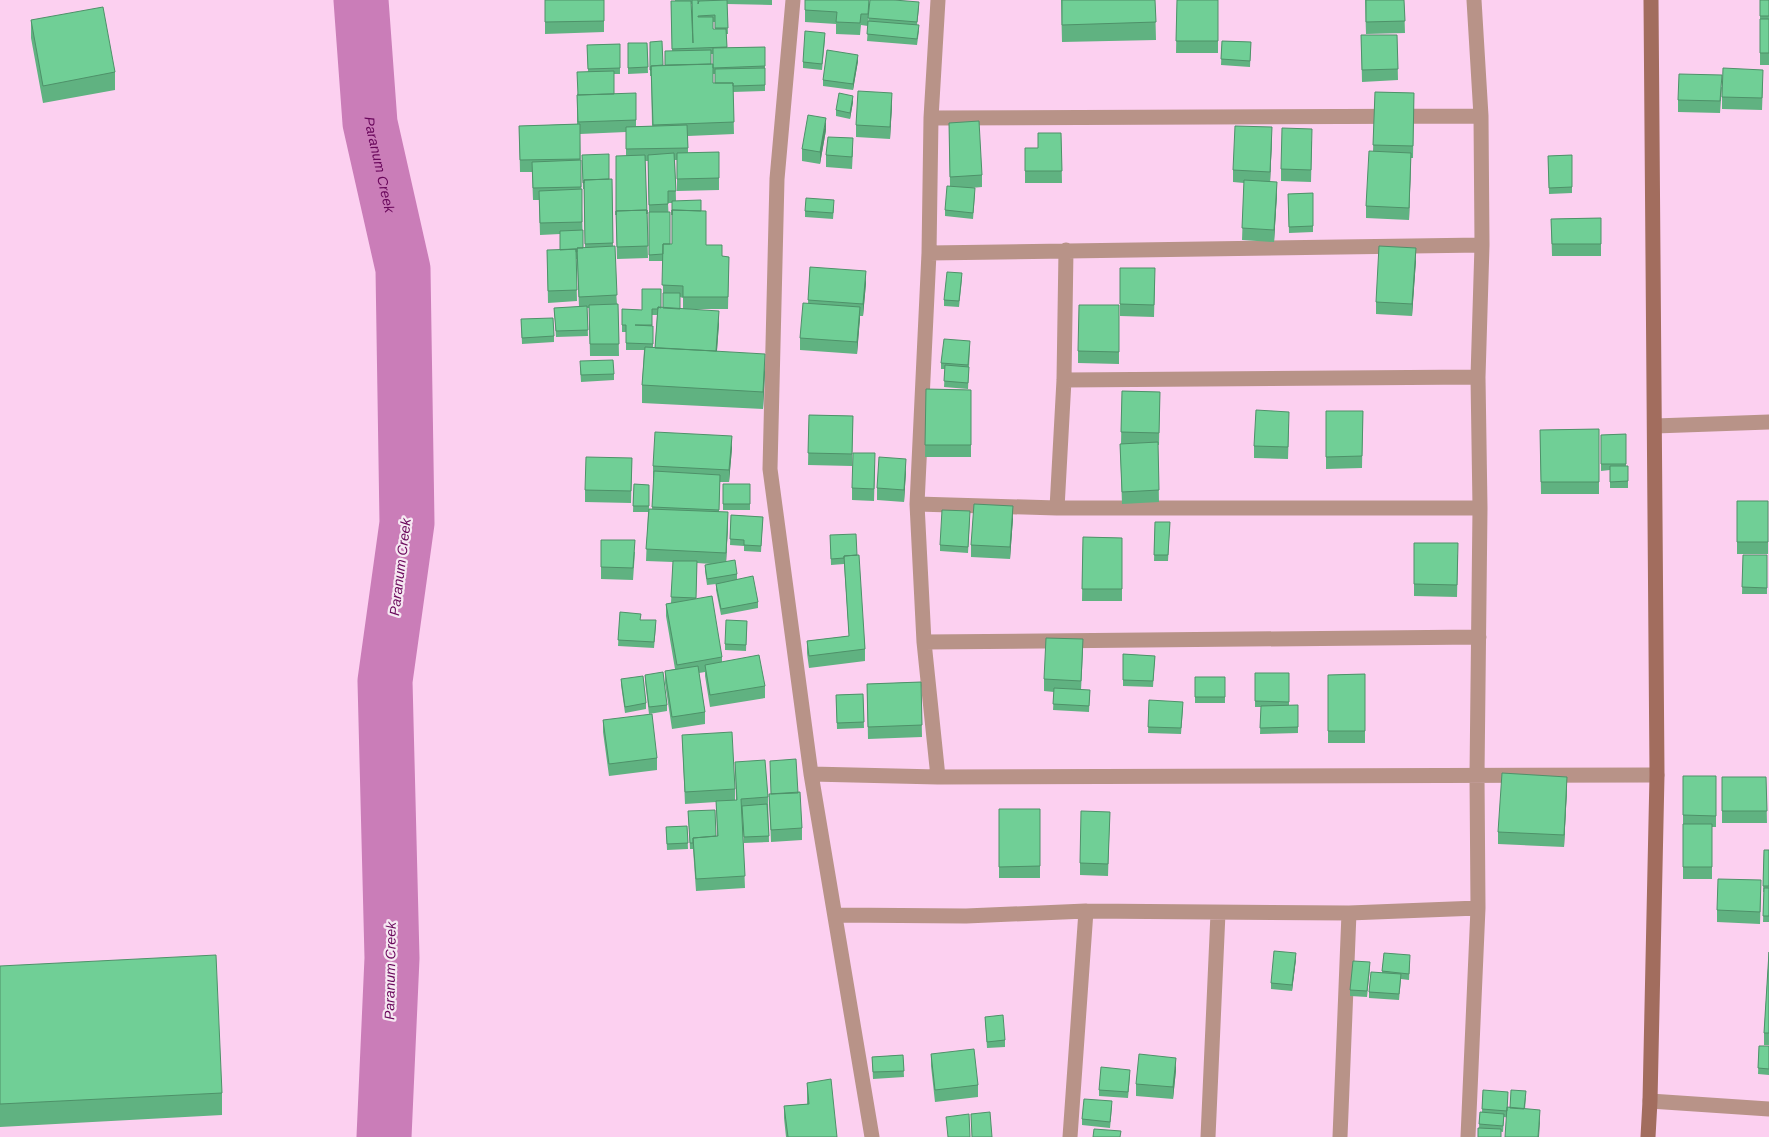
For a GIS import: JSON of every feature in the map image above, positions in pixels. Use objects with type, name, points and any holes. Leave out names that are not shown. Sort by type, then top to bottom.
[{"type":"street","points":[[792,0],[777,179],[770,468],[811,774],[872,1137]]},
{"type":"street","points":[[938,0],[932,118],[929,253],[917,504],[924,642],[938,778]]},
{"type":"street","points":[[1468,1137],[1478,908],[1477,775],[1480,508],[1478,376],[1482,245],[1481,116],[1474,0]]},
{"type":"street","points":[[1648,1137],[1657,775],[1652,0]]},
{"type":"street","points":[[932,118],[1481,116]]},
{"type":"street","points":[[929,253],[1482,245]]},
{"type":"street","points":[[1057,508],[1064,380],[1066,250]]},
{"type":"street","points":[[1064,380],[1478,376]]},
{"type":"street","points":[[1655,426],[1769,422]]},
{"type":"street","points":[[917,504],[1057,508],[1480,508]]},
{"type":"street","points":[[924,642],[1479,637]]},
{"type":"street","points":[[811,774],[938,778],[1657,775]]},
{"type":"street","points":[[835,915],[966,916],[1086,911],[1348,913],[1478,908]]},
{"type":"street","points":[[1070,1137],[1086,911]]},
{"type":"street","points":[[1208,1137],[1218,913]]},
{"type":"street","points":[[1340,1137],[1348,913]]},
{"type":"street","points":[[1650,1102],[1769,1109]]},
{"type":"building","points":[[545,0],[604,0],[604,21],[545,22]]},
{"type":"building","points":[[692,0],[698,0],[698,4],[699,1],[727,0],[728,28],[715,28],[715,15],[698,17],[713,17],[713,29],[726,29],[727,47],[672,49],[671,1],[691,1],[693,43]]},
{"type":"building","points":[[805,0],[869,0],[868,14],[861,14],[860,23],[836,22],[837,12],[805,10]]},
{"type":"building","points":[[870,0],[919,2],[917,22],[868,18]]},
{"type":"building","points":[[1062,0],[1155,0],[1156,22],[1062,25]]},
{"type":"building","points":[[1177,0],[1218,0],[1218,41],[1176,41]]},
{"type":"building","points":[[1366,0],[1404,0],[1405,21],[1366,22]]},
{"type":"building","points":[[1760,0],[1769,0],[1769,16],[1760,16]]},
{"type":"building","points":[[103,7],[115,72],[43,86],[31,20]]},
{"type":"building","points":[[1760,19],[1769,19],[1769,53],[1760,53]]},
{"type":"building","points":[[868,21],[919,25],[917,39],[867,34]]},
{"type":"building","points":[[805,31],[825,33],[822,64],[803,62]]},
{"type":"building","points":[[1361,35],[1397,35],[1398,69],[1362,70]]},
{"type":"building","points":[[662,41],[663,65],[651,66],[650,70],[650,42]]},
{"type":"building","points":[[1222,41],[1251,42],[1250,61],[1221,59]]},
{"type":"building","points":[[628,43],[647,43],[648,67],[628,68]]},
{"type":"building","points":[[620,44],[620,68],[588,69],[587,45]]},
{"type":"building","points":[[765,47],[765,66],[713,68],[713,48]]},
{"type":"building","points":[[711,50],[711,64],[665,65],[665,51]]},
{"type":"building","points":[[827,50],[858,55],[853,84],[823,80]]},
{"type":"building","points":[[713,64],[713,83],[733,83],[734,122],[653,125],[651,66]]},
{"type":"building","points":[[765,68],[765,85],[733,86],[733,83],[715,83],[715,69]]},
{"type":"building","points":[[1723,68],[1763,70],[1762,98],[1722,97]]},
{"type":"building","points":[[614,71],[614,94],[578,95],[577,72]]},
{"type":"building","points":[[1679,74],[1722,75],[1720,101],[1678,100]]},
{"type":"building","points":[[858,91],[892,93],[890,127],[856,125]]},
{"type":"building","points":[[1375,92],[1414,93],[1413,146],[1373,145]]},
{"type":"building","points":[[636,93],[636,120],[578,122],[577,95]]},
{"type":"building","points":[[839,93],[853,96],[850,113],[836,110]]},
{"type":"building","points":[[808,115],[826,118],[820,152],[802,149]]},
{"type":"building","points":[[979,121],[982,175],[950,177],[949,123]]},
{"type":"building","points":[[580,124],[580,159],[520,160],[519,126]]},
{"type":"building","points":[[687,125],[688,148],[626,149],[626,127]]},
{"type":"building","points":[[1235,126],[1272,127],[1270,172],[1233,170]]},
{"type":"building","points":[[1282,128],[1312,129],[1311,170],[1281,169]]},
{"type":"building","points":[[1038,133],[1061,133],[1062,171],[1025,171],[1025,148],[1038,148]]},
{"type":"building","points":[[828,137],[853,138],[852,157],[826,155]]},
{"type":"building","points":[[1369,151],[1411,153],[1409,208],[1366,206]]},
{"type":"building","points":[[719,152],[719,178],[677,179],[677,153]]},
{"type":"building","points":[[674,153],[676,191],[668,191],[668,204],[649,205],[648,155]]},
{"type":"building","points":[[609,154],[609,179],[584,180],[583,183],[582,155]]},
{"type":"building","points":[[645,155],[647,210],[616,211],[616,156]]},
{"type":"building","points":[[1572,155],[1572,187],[1549,188],[1548,156]]},
{"type":"building","points":[[581,160],[581,187],[533,188],[532,162]]},
{"type":"building","points":[[612,179],[613,243],[585,244],[584,180]]},
{"type":"building","points":[[1244,180],[1277,182],[1274,230],[1242,228]]},
{"type":"building","points":[[947,186],[975,188],[973,213],[945,210]]},
{"type":"building","points":[[582,189],[582,222],[540,223],[539,191]]},
{"type":"building","points":[[1313,193],[1313,226],[1289,227],[1288,194]]},
{"type":"building","points":[[806,198],[834,200],[833,213],[805,211]]},
{"type":"building","points":[[701,200],[701,211],[672,210],[672,201]]},
{"type":"building","points":[[647,210],[648,246],[617,247],[616,211]]},
{"type":"building","points":[[672,210],[706,211],[706,245],[722,245],[722,256],[729,257],[728,297],[683,297],[683,286],[662,285],[663,244],[672,244]]},
{"type":"building","points":[[649,212],[670,212],[670,244],[663,244],[663,254],[649,255]]},
{"type":"building","points":[[1601,218],[1601,244],[1552,244],[1551,219]]},
{"type":"building","points":[[583,230],[583,248],[577,248],[577,252],[576,249],[560,250],[560,231]]},
{"type":"building","points":[[615,246],[617,295],[579,297],[577,248]]},
{"type":"building","points":[[1379,246],[1416,248],[1412,304],[1376,302]]},
{"type":"building","points":[[576,249],[577,290],[548,291],[547,250]]},
{"type":"building","points":[[810,267],[866,271],[863,304],[808,300]]},
{"type":"building","points":[[1120,268],[1155,268],[1154,305],[1120,304]]},
{"type":"building","points":[[947,272],[962,273],[959,301],[944,300]]},
{"type":"building","points":[[642,289],[661,289],[661,308],[652,309],[652,325],[635,325],[653,326],[653,344],[626,343],[626,325],[622,325],[622,309],[642,310]]},
{"type":"building","points":[[663,293],[680,293],[680,309],[663,308]]},
{"type":"building","points":[[803,303],[860,307],[857,342],[800,338]]},
{"type":"building","points":[[618,304],[619,344],[590,344],[589,305]]},
{"type":"building","points":[[1079,305],[1119,305],[1119,352],[1078,351]]},
{"type":"building","points":[[587,306],[588,330],[556,331],[554,308]]},
{"type":"building","points":[[658,307],[719,311],[716,351],[655,348]]},
{"type":"building","points":[[553,318],[554,336],[522,338],[521,319]]},
{"type":"building","points":[[944,339],[970,341],[968,365],[941,363]]},
{"type":"building","points":[[645,347],[765,354],[763,392],[642,385]]},
{"type":"building","points":[[613,360],[614,374],[581,375],[580,361]]},
{"type":"building","points":[[945,365],[969,367],[968,383],[944,381]]},
{"type":"building","points":[[926,389],[971,390],[971,445],[925,445]]},
{"type":"building","points":[[1122,391],[1160,392],[1159,433],[1121,432]]},
{"type":"building","points":[[1256,410],[1289,412],[1288,447],[1254,446]]},
{"type":"building","points":[[1326,411],[1363,411],[1362,456],[1326,457]]},
{"type":"building","points":[[809,415],[853,416],[852,454],[808,453]]},
{"type":"building","points":[[1599,429],[1599,482],[1541,482],[1540,430]]},
{"type":"building","points":[[655,432],[732,436],[729,470],[653,466]]},
{"type":"building","points":[[1626,434],[1626,464],[1601,464],[1601,435]]},
{"type":"building","points":[[1158,442],[1159,490],[1122,492],[1120,444]]},
{"type":"building","points":[[853,453],[875,453],[874,489],[852,488]]},
{"type":"building","points":[[586,457],[632,458],[631,491],[585,490]]},
{"type":"building","points":[[879,457],[906,459],[904,490],[877,488]]},
{"type":"building","points":[[1610,466],[1628,466],[1628,481],[1610,482]]},
{"type":"building","points":[[654,471],[720,475],[719,510],[652,507]]},
{"type":"building","points":[[634,484],[649,485],[649,506],[633,506]]},
{"type":"building","points":[[723,484],[750,484],[750,504],[723,504]]},
{"type":"building","points":[[1737,501],[1768,501],[1768,542],[1737,542]]},
{"type":"building","points":[[974,504],[1013,506],[1010,547],[971,545]]},
{"type":"building","points":[[649,509],[728,512],[726,553],[646,549]]},
{"type":"building","points":[[942,510],[970,511],[968,547],[940,545]]},
{"type":"building","points":[[731,515],[763,517],[761,546],[744,545],[744,540],[730,539]]},
{"type":"building","points":[[1155,522],[1170,522],[1168,555],[1154,555]]},
{"type":"building","points":[[856,534],[857,555],[831,559],[830,535]]},
{"type":"building","points":[[1083,537],[1122,538],[1122,589],[1082,589]]},
{"type":"building","points":[[601,540],[635,540],[633,568],[601,567]]},
{"type":"building","points":[[1414,543],[1458,543],[1457,585],[1414,584]]},
{"type":"building","points":[[859,555],[865,649],[809,656],[807,641],[849,636],[844,556]]},
{"type":"building","points":[[1743,555],[1767,555],[1767,588],[1742,587]]},
{"type":"building","points":[[735,560],[737,574],[707,579],[705,565]]},
{"type":"building","points":[[673,561],[697,561],[696,598],[671,597]]},
{"type":"building","points":[[753,576],[758,602],[721,609],[716,584]]},
{"type":"building","points":[[712,596],[722,657],[677,665],[666,604]]},
{"type":"building","points":[[620,612],[641,614],[640,620],[656,620],[654,642],[618,640]]},
{"type":"building","points":[[726,620],[747,621],[746,645],[725,644]]},
{"type":"building","points":[[1046,638],[1083,639],[1081,681],[1044,679]]},
{"type":"building","points":[[1123,654],[1155,656],[1153,681],[1123,680]]},
{"type":"building","points":[[759,655],[765,686],[710,695],[705,665]]},
{"type":"building","points":[[698,666],[705,712],[672,717],[665,671]]},
{"type":"building","points":[[663,672],[667,705],[649,707],[645,675]]},
{"type":"building","points":[[1255,673],[1289,673],[1289,702],[1255,701]]},
{"type":"building","points":[[1365,674],[1365,731],[1328,731],[1328,675]]},
{"type":"building","points":[[643,676],[646,703],[625,707],[621,679]]},
{"type":"building","points":[[1195,677],[1225,677],[1225,697],[1195,697]]},
{"type":"building","points":[[921,682],[922,725],[868,727],[867,684]]},
{"type":"building","points":[[1054,688],[1090,690],[1089,706],[1053,704]]},
{"type":"building","points":[[863,694],[864,722],[837,723],[836,695]]},
{"type":"building","points":[[1149,700],[1183,702],[1181,728],[1148,727]]},
{"type":"building","points":[[1298,705],[1298,727],[1260,728],[1261,706]]},
{"type":"building","points":[[652,714],[657,758],[609,764],[603,720]]},
{"type":"building","points":[[732,732],[735,789],[685,792],[682,735]]},
{"type":"building","points":[[796,759],[798,793],[771,794],[770,761]]},
{"type":"building","points":[[765,760],[768,797],[741,799],[745,876],[696,879],[693,838],[718,836],[716,801],[737,800],[735,762]]},
{"type":"building","points":[[1502,773],[1567,777],[1564,835],[1498,832]]},
{"type":"building","points":[[1683,776],[1716,776],[1716,816],[1683,815]]},
{"type":"building","points":[[1722,777],[1766,777],[1767,811],[1722,811]]},
{"type":"building","points":[[800,792],[802,828],[771,830],[769,794]]},
{"type":"building","points":[[767,804],[769,836],[744,837],[742,806]]},
{"type":"building","points":[[999,809],[1040,809],[1040,866],[999,867]]},
{"type":"building","points":[[715,810],[716,836],[693,838],[693,843],[690,843],[688,811]]},
{"type":"building","points":[[1081,811],[1110,812],[1108,864],[1080,863]]},
{"type":"building","points":[[1683,824],[1712,824],[1712,867],[1683,867]]},
{"type":"building","points":[[687,826],[688,843],[667,844],[666,827]]},
{"type":"building","points":[[1764,850],[1769,850],[1769,886],[1763,886]]},
{"type":"building","points":[[1718,879],[1761,880],[1760,912],[1717,910]]},
{"type":"building","points":[[1764,888],[1769,888],[1769,916],[1763,916]]},
{"type":"building","points":[[1274,951],[1296,953],[1292,985],[1271,983]]},
{"type":"building","points":[[1769,952],[1769,1033],[1764,1033]]},
{"type":"building","points":[[1384,953],[1410,955],[1409,974],[1382,971]]},
{"type":"building","points":[[216,955],[222,1093],[0,1104],[0,966]]},
{"type":"building","points":[[1353,961],[1370,962],[1367,991],[1350,990]]},
{"type":"building","points":[[1371,972],[1401,974],[1399,994],[1369,992]]},
{"type":"building","points":[[1003,1015],[1005,1040],[987,1042],[985,1017]]},
{"type":"building","points":[[1759,1046],[1769,1046],[1769,1069],[1758,1068]]},
{"type":"building","points":[[974,1049],[978,1085],[935,1090],[931,1054]]},
{"type":"building","points":[[1139,1054],[1176,1058],[1173,1087],[1136,1084]]},
{"type":"building","points":[[903,1055],[904,1071],[873,1072],[872,1057]]},
{"type":"building","points":[[1101,1067],[1130,1070],[1128,1092],[1099,1090]]},
{"type":"building","points":[[831,1079],[837,1137],[788,1137],[784,1106],[809,1104],[807,1083]]},
{"type":"building","points":[[1483,1090],[1508,1092],[1507,1111],[1482,1109]]},
{"type":"building","points":[[1511,1090],[1526,1091],[1524,1109],[1510,1108]]},
{"type":"building","points":[[1084,1099],[1112,1101],[1110,1122],[1082,1119]]},
{"type":"building","points":[[1507,1107],[1540,1110],[1538,1137],[1505,1137]]},
{"type":"building","points":[[990,1112],[992,1137],[972,1137],[971,1114]]},
{"type":"building","points":[[1480,1112],[1504,1114],[1503,1126],[1479,1124]]},
{"type":"building","points":[[969,1114],[970,1137],[948,1137],[946,1117]]},
{"type":"building","points":[[1478,1128],[1501,1129],[1501,1137],[1478,1137]]},
{"type":"building","points":[[1094,1129],[1121,1131],[1120,1137],[1093,1137]]},
{"type":"waterway","name":"Paranum Creek","points":[[361,0],[370,123],[403,269],[407,523],[385,681],[392,958],[384,1137]]}]
